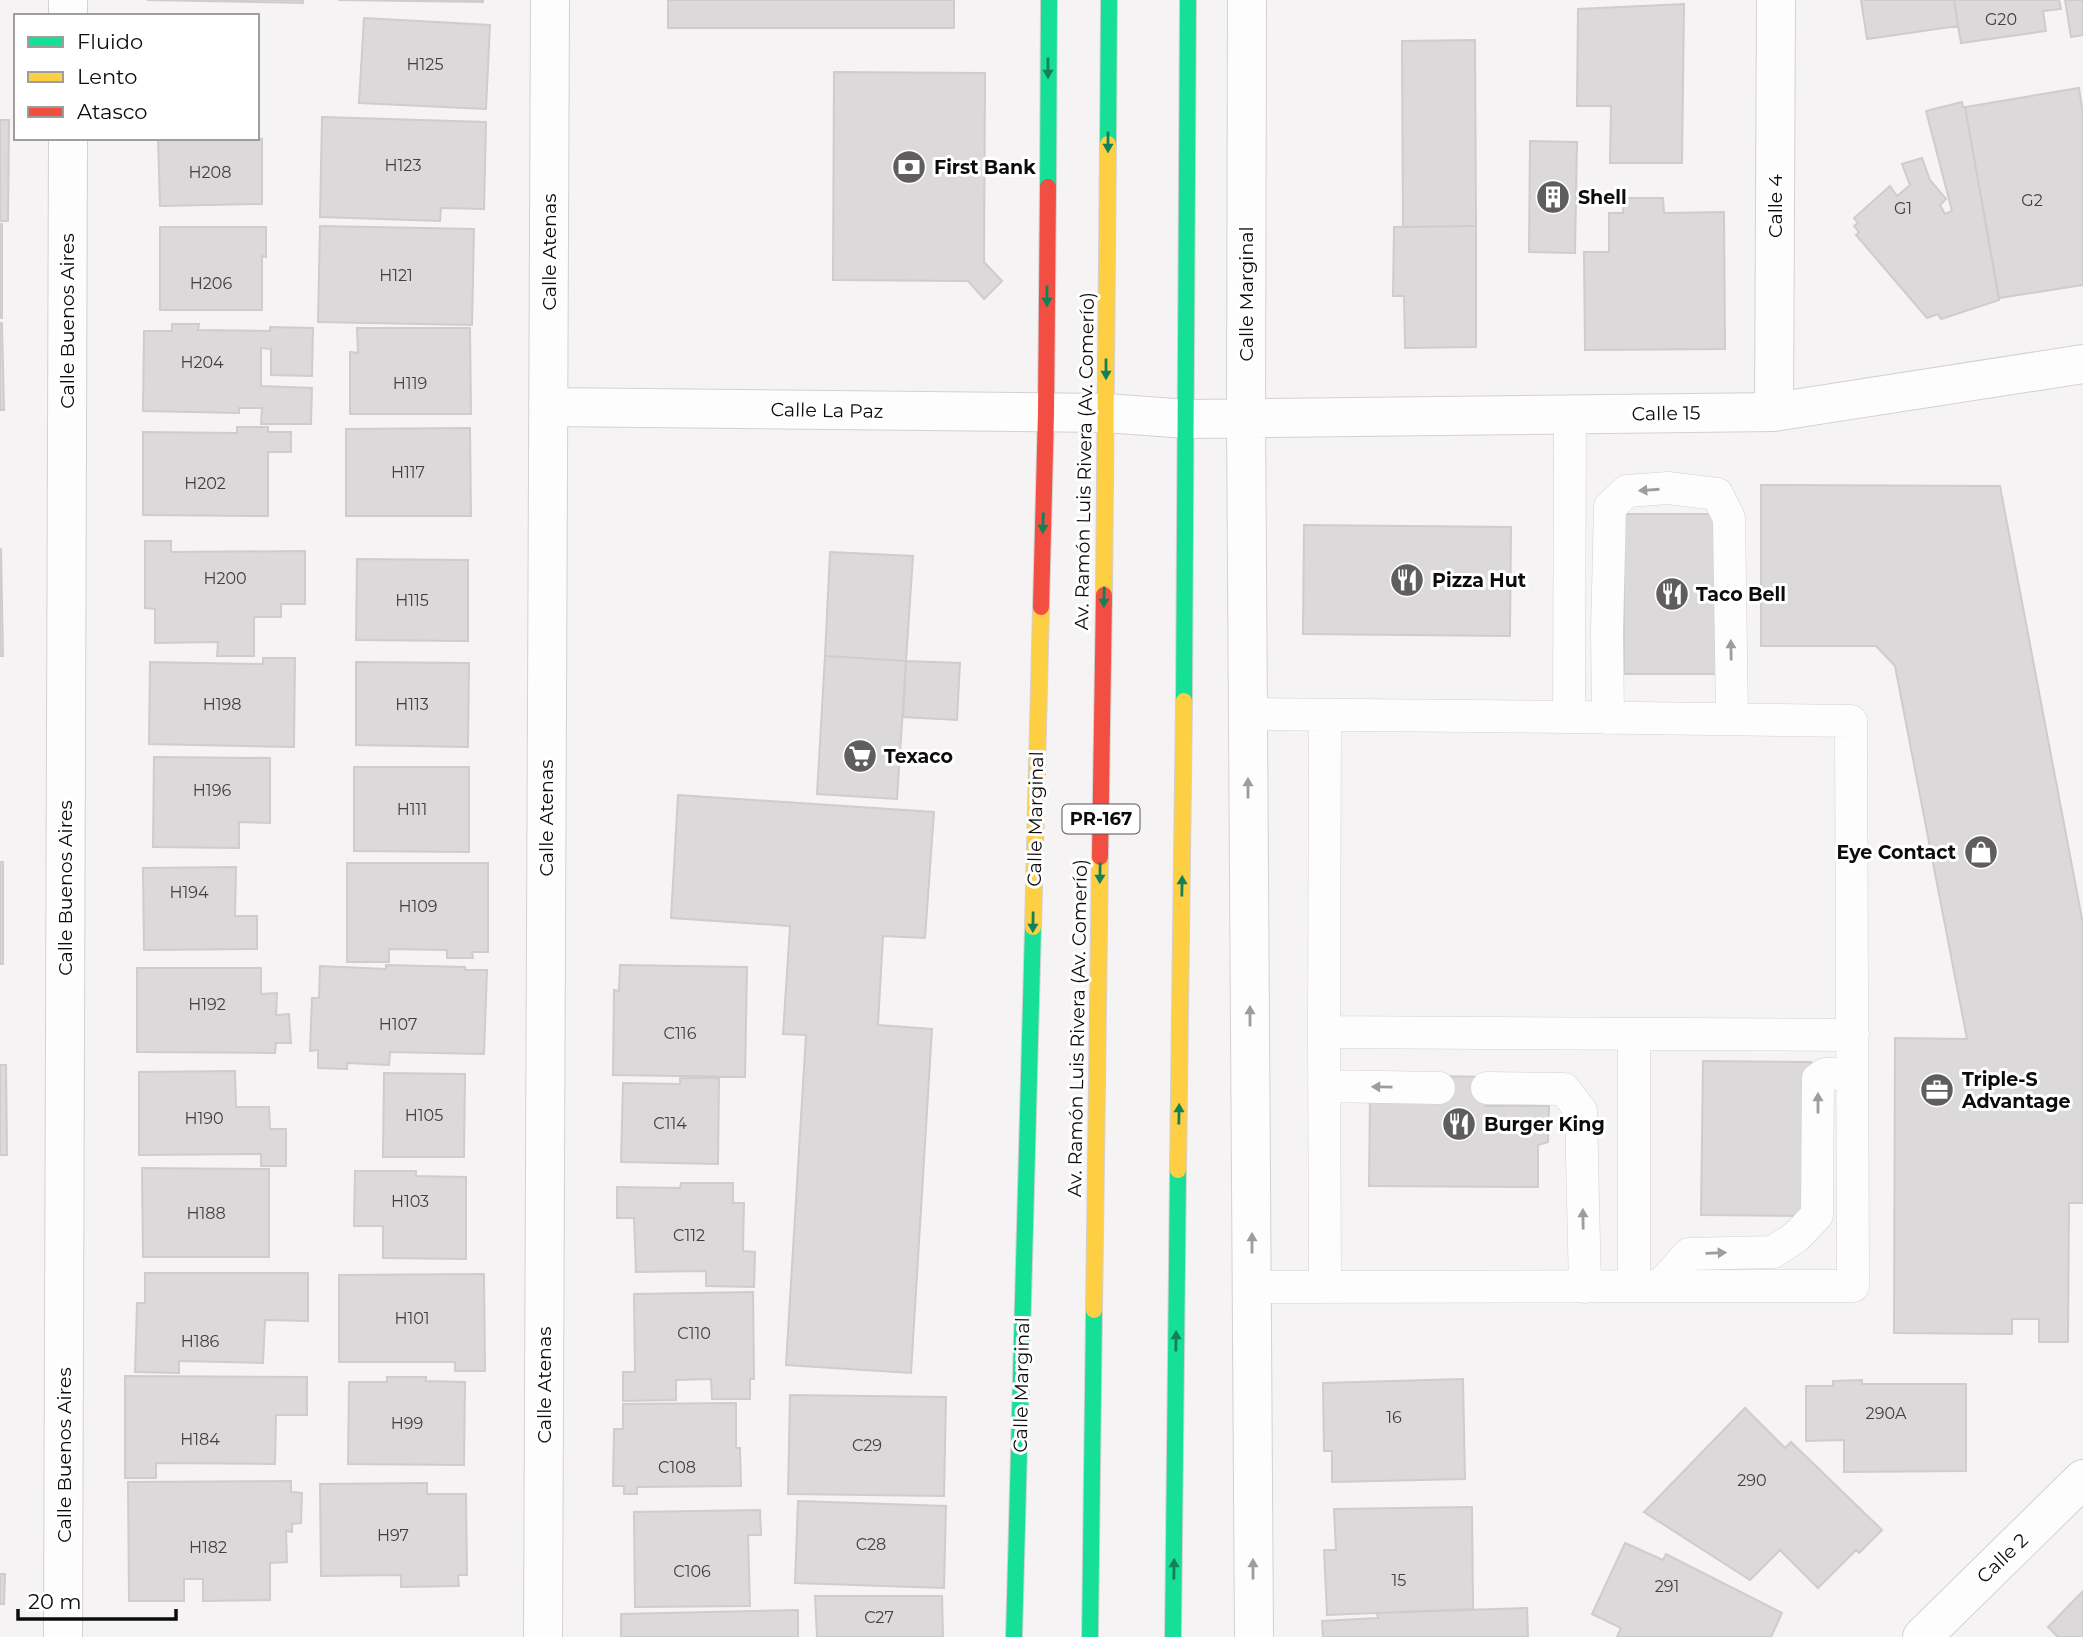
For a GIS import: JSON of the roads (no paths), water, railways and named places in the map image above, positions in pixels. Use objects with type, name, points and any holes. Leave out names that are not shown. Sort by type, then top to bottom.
[{"type":"main road","name":"Calle Marginal","points":[[1014,1637],[1046,412],[1049,0]]},
{"type":"main road","name":"Av. Ramón Luis Rivera (Av. Comerío)","points":[[1090,1637],[1109,0]]},
{"type":"main road","points":[[1173,1637],[1187,419],[1188,0]]},
{"type":"street","name":"Calle Atenas","points":[[543,1637],[550,0]]},
{"type":"street","name":"Calle Marginal","points":[[1247,0],[1246,417],[1254,1637]]},
{"type":"street","name":"Calle 4","points":[[1773,412],[1776,0]]},
{"type":"street","name":"Calle Buenos Aires","points":[[63,1637],[68,140]]},
{"type":"street","name":"Calle 15","points":[[1187,419],[1773,412],[2083,364]]},
{"type":"street","name":"Calle La Paz","points":[[548,407],[1106,413],[1187,419]]},
{"type":"street","name":"Calle 2","points":[[1922,1637],[2083,1479]]},
{"type":"lane","points":[[1569,717],[1570,414]]},
{"type":"lane","points":[[1608,718],[1606,632],[1610,507],[1627,491],[1668,488],[1717,494],[1729,518],[1732,718]]},
{"type":"lane","points":[[1248,714],[1851,721],[1853,1286],[1252,1287]]},
{"type":"lane","points":[[1325,715],[1325,1287]]},
{"type":"lane","points":[[1324,1032],[1853,1035]]},
{"type":"lane","points":[[1634,1035],[1648,1286]]},
{"type":"lane","points":[[1648,1286],[1689,1254],[1773,1252],[1796,1237],[1817,1215],[1818,1079],[1825,1074],[1851,1073]]},
{"type":"lane","points":[[1324,1086],[1439,1088]]},
{"type":"lane","points":[[1487,1088],[1564,1090],[1581,1111],[1585,1287]]},
{"type":"place","name":"First Bank","points":[[909,167]]},
{"type":"place","name":"Shell","points":[[1553,197]]},
{"type":"place","name":"Pizza Hut","points":[[1407,580]]},
{"type":"place","name":"Taco Bell","points":[[1672,594]]},
{"type":"place","name":"Texaco","points":[[860,756]]},
{"type":"place","name":"Eye Contact","points":[[1981,852]]},
{"type":"place","name":"Triple-S Advantage","points":[[1937,1090]]},
{"type":"place","name":"Burger King","points":[[1459,1124]]}]
